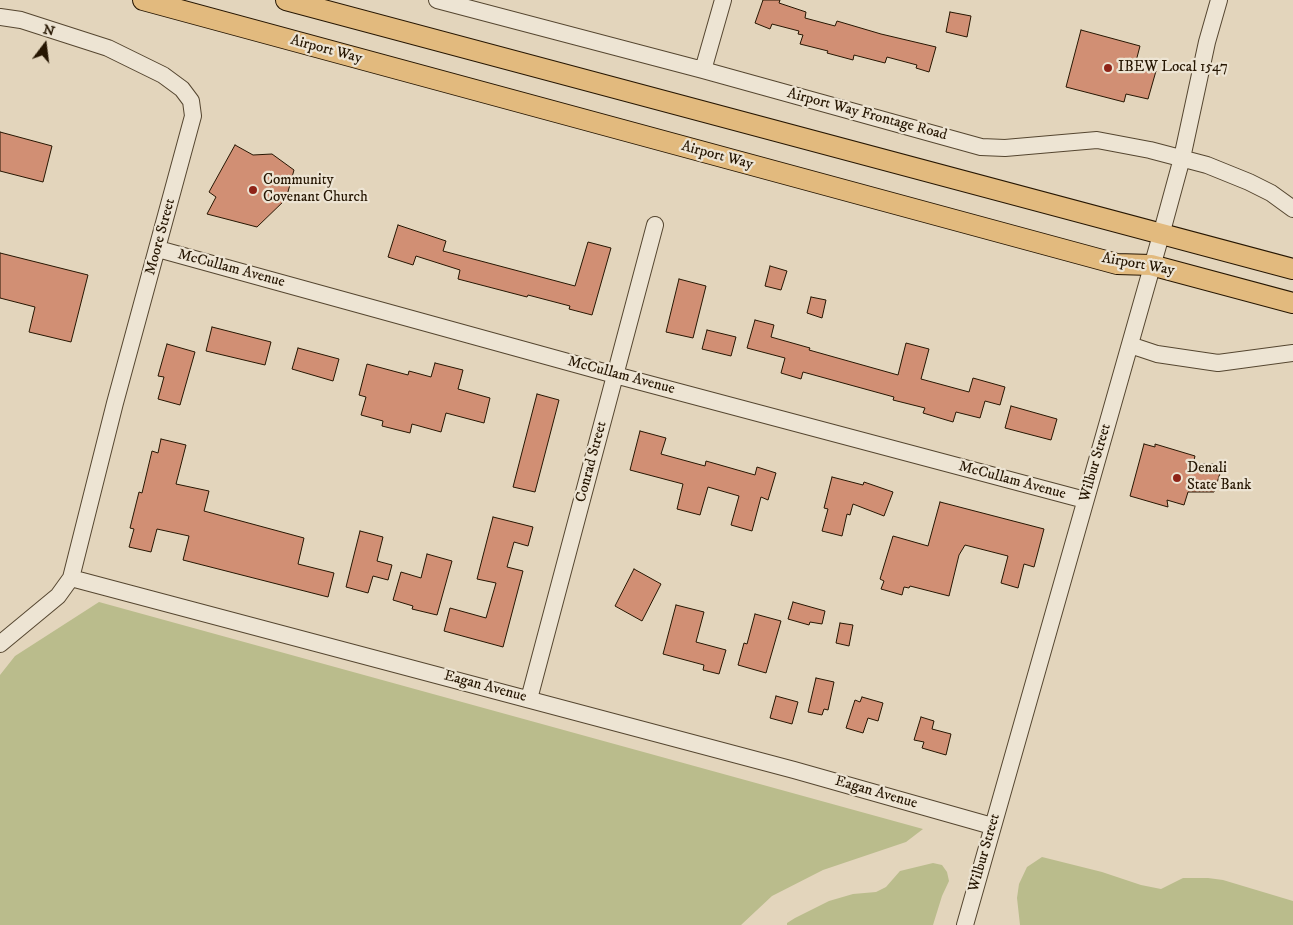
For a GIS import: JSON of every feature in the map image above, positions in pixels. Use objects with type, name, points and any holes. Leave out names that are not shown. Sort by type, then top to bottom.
[{"type":"main road","name":"Airport Way","points":[[143,0],[1117,264],[1151,265],[1293,303]]},
{"type":"main road","points":[[286,0],[1293,269]]},
{"type":"street","name":"Airport Way Frontage Road","points":[[437,0],[703,70],[981,147],[1024,147],[1096,140],[1150,150],[1207,165],[1249,182],[1271,192],[1293,208]]},
{"type":"street","points":[[703,70],[723,0]]},
{"type":"street","name":"Wilbur Street","points":[[965,925],[1161,235],[1182,158],[1207,42],[1219,0]]},
{"type":"street","name":"Moore Street","points":[[0,17],[21,20],[108,48],[162,75],[182,89],[192,101],[193,116],[115,403],[70,578]]},
{"type":"street","name":"Conrad Street","points":[[529,699],[655,225]]},
{"type":"street","name":"McCullam Avenue","points":[[158,249],[615,375],[1085,500]]},
{"type":"street","points":[[1130,346],[1157,354],[1218,363],[1293,353]]},
{"type":"street","points":[[0,644],[58,596],[70,578]]},
{"type":"street","name":"Eagan Avenue","points":[[70,578],[529,699],[992,826]]},
{"type":"green space","points":[[99,602],[923,829],[906,842],[823,870],[772,896],[741,925],[0,925],[0,675],[15,656]]},
{"type":"green space","points":[[1042,857],[1161,889],[1183,878],[1223,880],[1293,901],[1293,925],[1020,925],[1017,898],[1019,884],[1027,867]]},
{"type":"green space","points":[[933,863],[942,865],[947,872],[949,881],[933,925],[787,925],[787,923],[795,918],[829,901],[853,894],[876,892],[886,887],[900,871]]},
{"type":"building","points":[[763,0],[780,0],[779,3],[806,12],[805,18],[835,26],[837,21],[936,47],[929,72],[916,68],[917,65],[887,57],[885,63],[854,55],[853,60],[800,44],[803,35],[798,34],[799,31],[772,24],[770,29],[755,23]]},
{"type":"building","points":[[950,12],[971,16],[967,37],[946,32]]},
{"type":"building","name":"IBEW Local 1547","points":[[1081,30],[1140,46],[1135,65],[1156,71],[1148,99],[1126,94],[1124,102],[1066,87]]},
{"type":"building","points":[[0,132],[52,146],[43,182],[0,171]]},
{"type":"building","points":[[235,145],[253,155],[272,154],[294,170],[286,199],[257,227],[207,214],[216,197],[209,192]]},
{"type":"building","points":[[398,225],[446,241],[443,251],[575,286],[588,242],[611,248],[592,315],[569,309],[570,306],[458,279],[460,270],[416,256],[413,265],[388,257]]},
{"type":"building","points":[[0,253],[88,275],[71,342],[29,332],[35,307],[0,298]]},
{"type":"building","points":[[770,266],[787,271],[781,290],[765,286]]},
{"type":"building","points":[[679,279],[706,286],[693,338],[666,332]]},
{"type":"building","points":[[811,297],[826,300],[822,318],[807,313]]},
{"type":"building","points":[[755,320],[774,325],[771,337],[810,348],[809,350],[898,375],[906,343],[929,349],[921,379],[969,392],[973,378],[1005,387],[1000,405],[985,401],[980,418],[956,412],[953,422],[923,413],[925,408],[893,400],[894,397],[803,372],[801,379],[781,373],[785,358],[747,348]]},
{"type":"building","points":[[212,327],[271,342],[265,365],[206,351]]},
{"type":"building","points":[[707,330],[736,337],[731,356],[702,349]]},
{"type":"building","points":[[167,344],[195,352],[180,405],[158,399],[164,377],[158,376]]},
{"type":"building","points":[[298,348],[339,359],[333,381],[292,369]]},
{"type":"building","points":[[435,363],[463,370],[458,389],[490,398],[484,423],[446,413],[441,432],[412,424],[410,433],[382,426],[383,421],[361,415],[366,397],[359,395],[367,364],[408,375],[409,371],[431,377]]},
{"type":"building","points":[[537,394],[559,400],[535,492],[513,487]]},
{"type":"building","points":[[1011,406],[1057,419],[1051,440],[1005,428]]},
{"type":"building","points":[[640,431],[666,438],[661,454],[705,466],[706,461],[755,475],[757,467],[776,473],[768,500],[761,497],[752,531],[731,525],[739,496],[708,487],[700,515],[677,509],[683,484],[630,470]]},
{"type":"building","points":[[161,439],[186,445],[176,484],[209,491],[204,511],[304,538],[298,564],[334,573],[328,597],[183,560],[189,536],[157,529],[151,552],[129,547],[134,529],[130,528],[139,492],[142,493],[152,451],[158,453]]},
{"type":"building","name":"Denali State Bank","points":[[1144,444],[1155,447],[1155,444],[1195,456],[1193,464],[1223,464],[1214,492],[1188,492],[1184,505],[1167,500],[1168,507],[1130,496]]},
{"type":"building","points":[[832,477],[863,485],[864,482],[893,492],[884,516],[853,504],[850,515],[847,514],[842,536],[822,531],[828,509],[824,508]]},
{"type":"building","points":[[940,502],[1044,529],[1034,567],[1024,564],[1018,588],[1001,583],[1008,556],[965,545],[959,555],[949,596],[910,586],[909,588],[904,587],[902,595],[881,589],[884,581],[880,579],[893,536],[928,546]]},
{"type":"building","points":[[493,517],[533,527],[528,546],[514,542],[507,567],[523,571],[503,647],[444,631],[450,608],[486,618],[496,583],[477,579]]},
{"type":"building","points":[[360,531],[383,537],[377,561],[392,565],[388,580],[373,576],[368,593],[346,587]]},
{"type":"building","points":[[427,554],[452,561],[437,615],[412,609],[413,606],[393,600],[401,572],[421,578]]},
{"type":"building","points":[[634,569],[661,584],[642,621],[615,606]]},
{"type":"building","points":[[793,602],[825,611],[822,624],[810,622],[809,625],[788,619]]},
{"type":"building","points":[[676,605],[704,612],[696,642],[726,650],[719,674],[703,670],[704,665],[663,654]]},
{"type":"building","points":[[755,614],[781,621],[766,673],[738,665],[744,643],[747,644]]},
{"type":"building","points":[[840,623],[853,625],[849,646],[836,643]]},
{"type":"building","points":[[816,678],[834,682],[828,710],[824,709],[822,715],[808,712]]},
{"type":"building","points":[[776,696],[798,702],[792,724],[770,718]]},
{"type":"building","points":[[862,697],[883,703],[878,721],[868,718],[863,733],[846,728],[855,700],[860,702]]},
{"type":"building","points":[[921,717],[934,721],[932,729],[951,734],[946,755],[922,748],[924,742],[914,740]]},
{"type":"place","name":"IBEW Local 1547","points":[[1108,68]]},
{"type":"place","name":"Community Covenant Church","points":[[253,190]]},
{"type":"place","name":"Denali State Bank","points":[[1177,478]]}]
